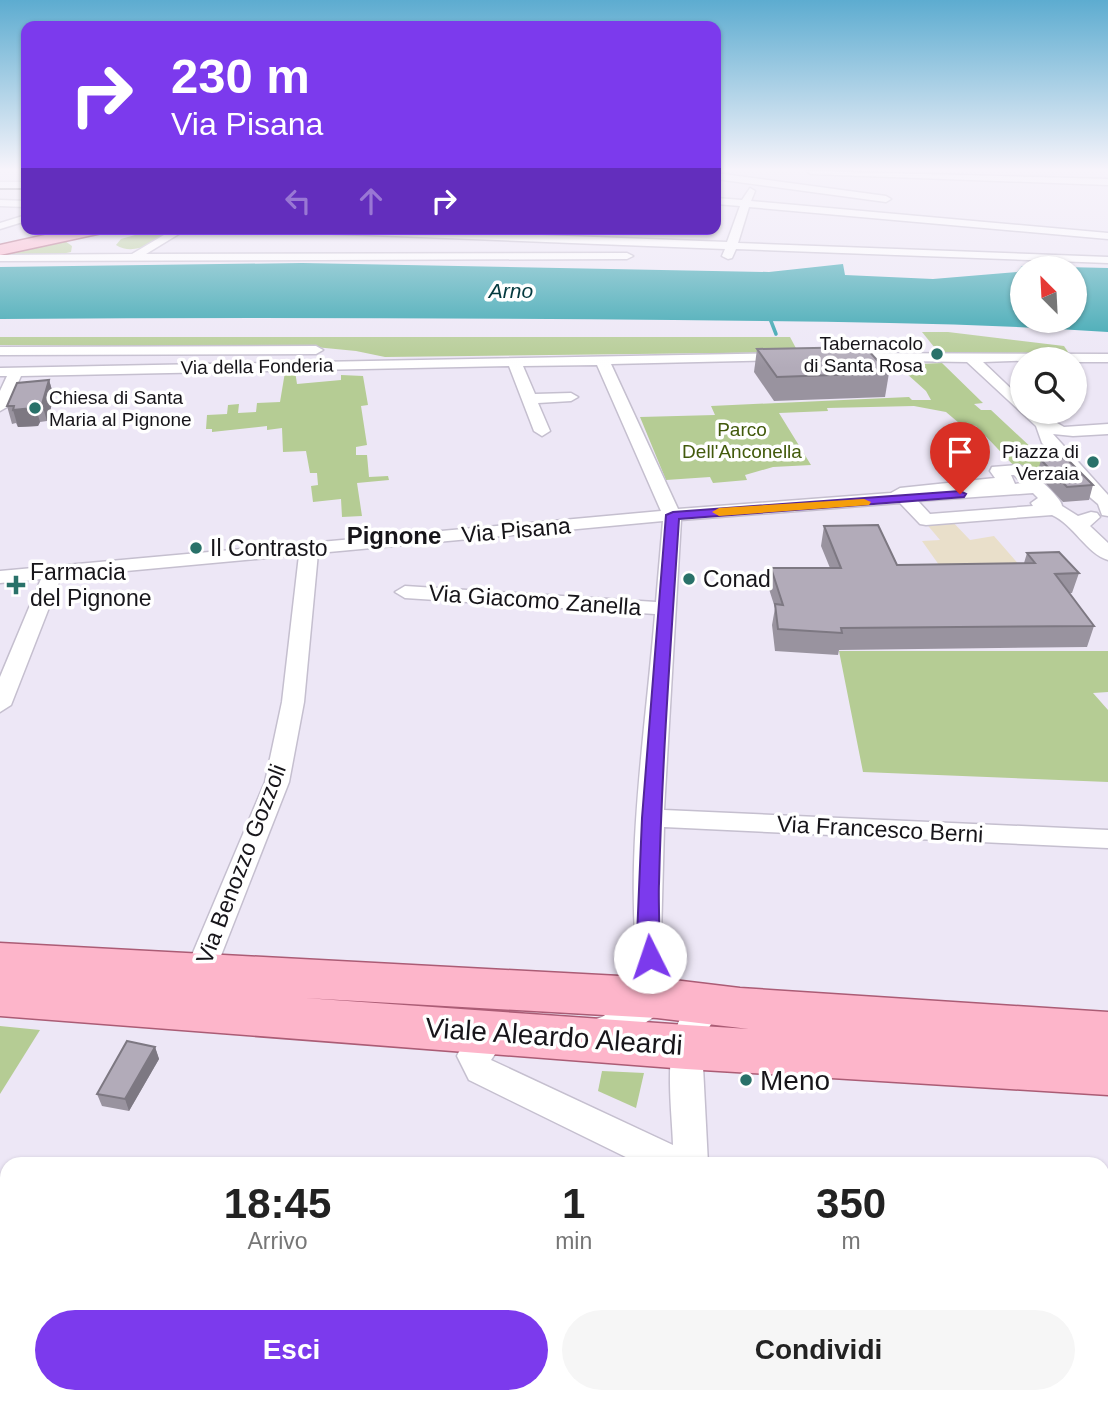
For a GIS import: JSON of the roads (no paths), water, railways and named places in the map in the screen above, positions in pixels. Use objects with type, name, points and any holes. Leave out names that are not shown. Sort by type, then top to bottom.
[{"type":"main road","points":[[0,248],[47,236]]},
{"type":"main road","points":[[0,248],[58,236]]},
{"type":"main road","name":"Viale Aleardo Aleardi","points":[[0,962],[192,993],[494,1031],[575,1038],[697,1026],[1108,1033]]},
{"type":"main road","name":"Viale Aleardo Aleardi","points":[[0,996],[192,993],[656,998],[697,1026],[1108,1072]]},
{"type":"street","points":[[120,258],[153,249],[171,236]]},
{"type":"street","points":[[400,257],[420,236]]},
{"type":"street","points":[[536,236],[1108,260]]},
{"type":"street","points":[[595,256],[607,236]]},
{"type":"street","points":[[731,246],[734,236]]},
{"type":"street","points":[[834,250],[841,236]]},
{"type":"street","points":[[856,251],[863,236]]},
{"type":"street","points":[[661,256],[731,246],[765,256]]},
{"type":"street","points":[[776,247],[777,256],[968,255]]},
{"type":"street","points":[[0,258],[635,256]]},
{"type":"street","points":[[0,351],[336,351],[365,355],[383,363]]},
{"type":"street","points":[[96,370],[110,351]]},
{"type":"street","name":"Via della Fonderia","points":[[0,372],[797,357]]},
{"type":"street","points":[[833,357],[1108,358]]},
{"type":"street","points":[[971,358],[1010,395]]},
{"type":"street","points":[[602,360],[673,515]]},
{"type":"street","points":[[514,361],[542,431]]},
{"type":"street","points":[[0,407],[16,372]]},
{"type":"street","points":[[531,399],[571,397]]},
{"type":"street","points":[[1040,424],[1048,440],[1106,508]]},
{"type":"street","points":[[1043,427],[1067,431],[1108,429]]},
{"type":"street","name":"Via Pisana","points":[[906,499],[900,493],[1008,482],[998,471],[1018,470],[1055,504],[1057,510]]},
{"type":"street","points":[[1082,483],[1108,481]]},
{"type":"street","name":"Via Pisana","points":[[0,577],[673,515],[1037,487]]},
{"type":"street","points":[[986,492],[1021,496],[1057,510],[1081,527],[1108,554]]},
{"type":"street","points":[[906,499],[926,520],[995,512],[1057,510],[1063,506],[1106,508]]},
{"type":"street","points":[[1081,527],[1082,521],[1106,508]]},
{"type":"street","name":"Via Giacomo Zanella","points":[[656,998],[647,937],[651,818],[673,515]]},
{"type":"street","name":"Via Benozzo Gozzoli","points":[[192,993],[277,782],[293,702],[309,548]]},
{"type":"street","points":[[0,705],[54,570]]},
{"type":"street","name":"Via Giacomo Zanella","points":[[405,592],[665,609]]},
{"type":"street","name":"Via Francesco Berni","points":[[651,818],[1108,839]]},
{"type":"street","points":[[575,1038],[612,1027],[656,998]]},
{"type":"street","points":[[691,1157],[697,1026]]},
{"type":"street","points":[[494,1031],[478,1046],[473,1056],[480,1070],[661,1157]]},
{"type":"water","name":"Arno","points":[[302,263],[769,272],[843,264],[845,275],[933,279],[1010,273],[1010,327],[674,320],[0,319],[0,267]]},
{"type":"water","points":[[1087,268],[1108,268],[1108,332],[1087,331]]},
{"type":"waterway","points":[[769,316],[776,334]]},
{"type":"place","name":"Tabernacolo di Santa Rosa","points":[[937,354]]},
{"type":"place","name":"Chiesa di Santa Maria al Pignone","points":[[35,408]]},
{"type":"place","name":"Piazza di Verzaia","points":[[1093,462]]},
{"type":"place","name":"Il Contrasto","points":[[196,548]]},
{"type":"place","name":"Conad","points":[[689,579]]},
{"type":"place","name":"Farmacia del Pignone","points":[[16,585]]},
{"type":"place","name":"Meno","points":[[746,1080]]},
{"type":"district","name":"Pignone","points":[[394,536]]},
{"type":"park label","name":"Parco Dell'Anconella","points":[[742,440]]}]
